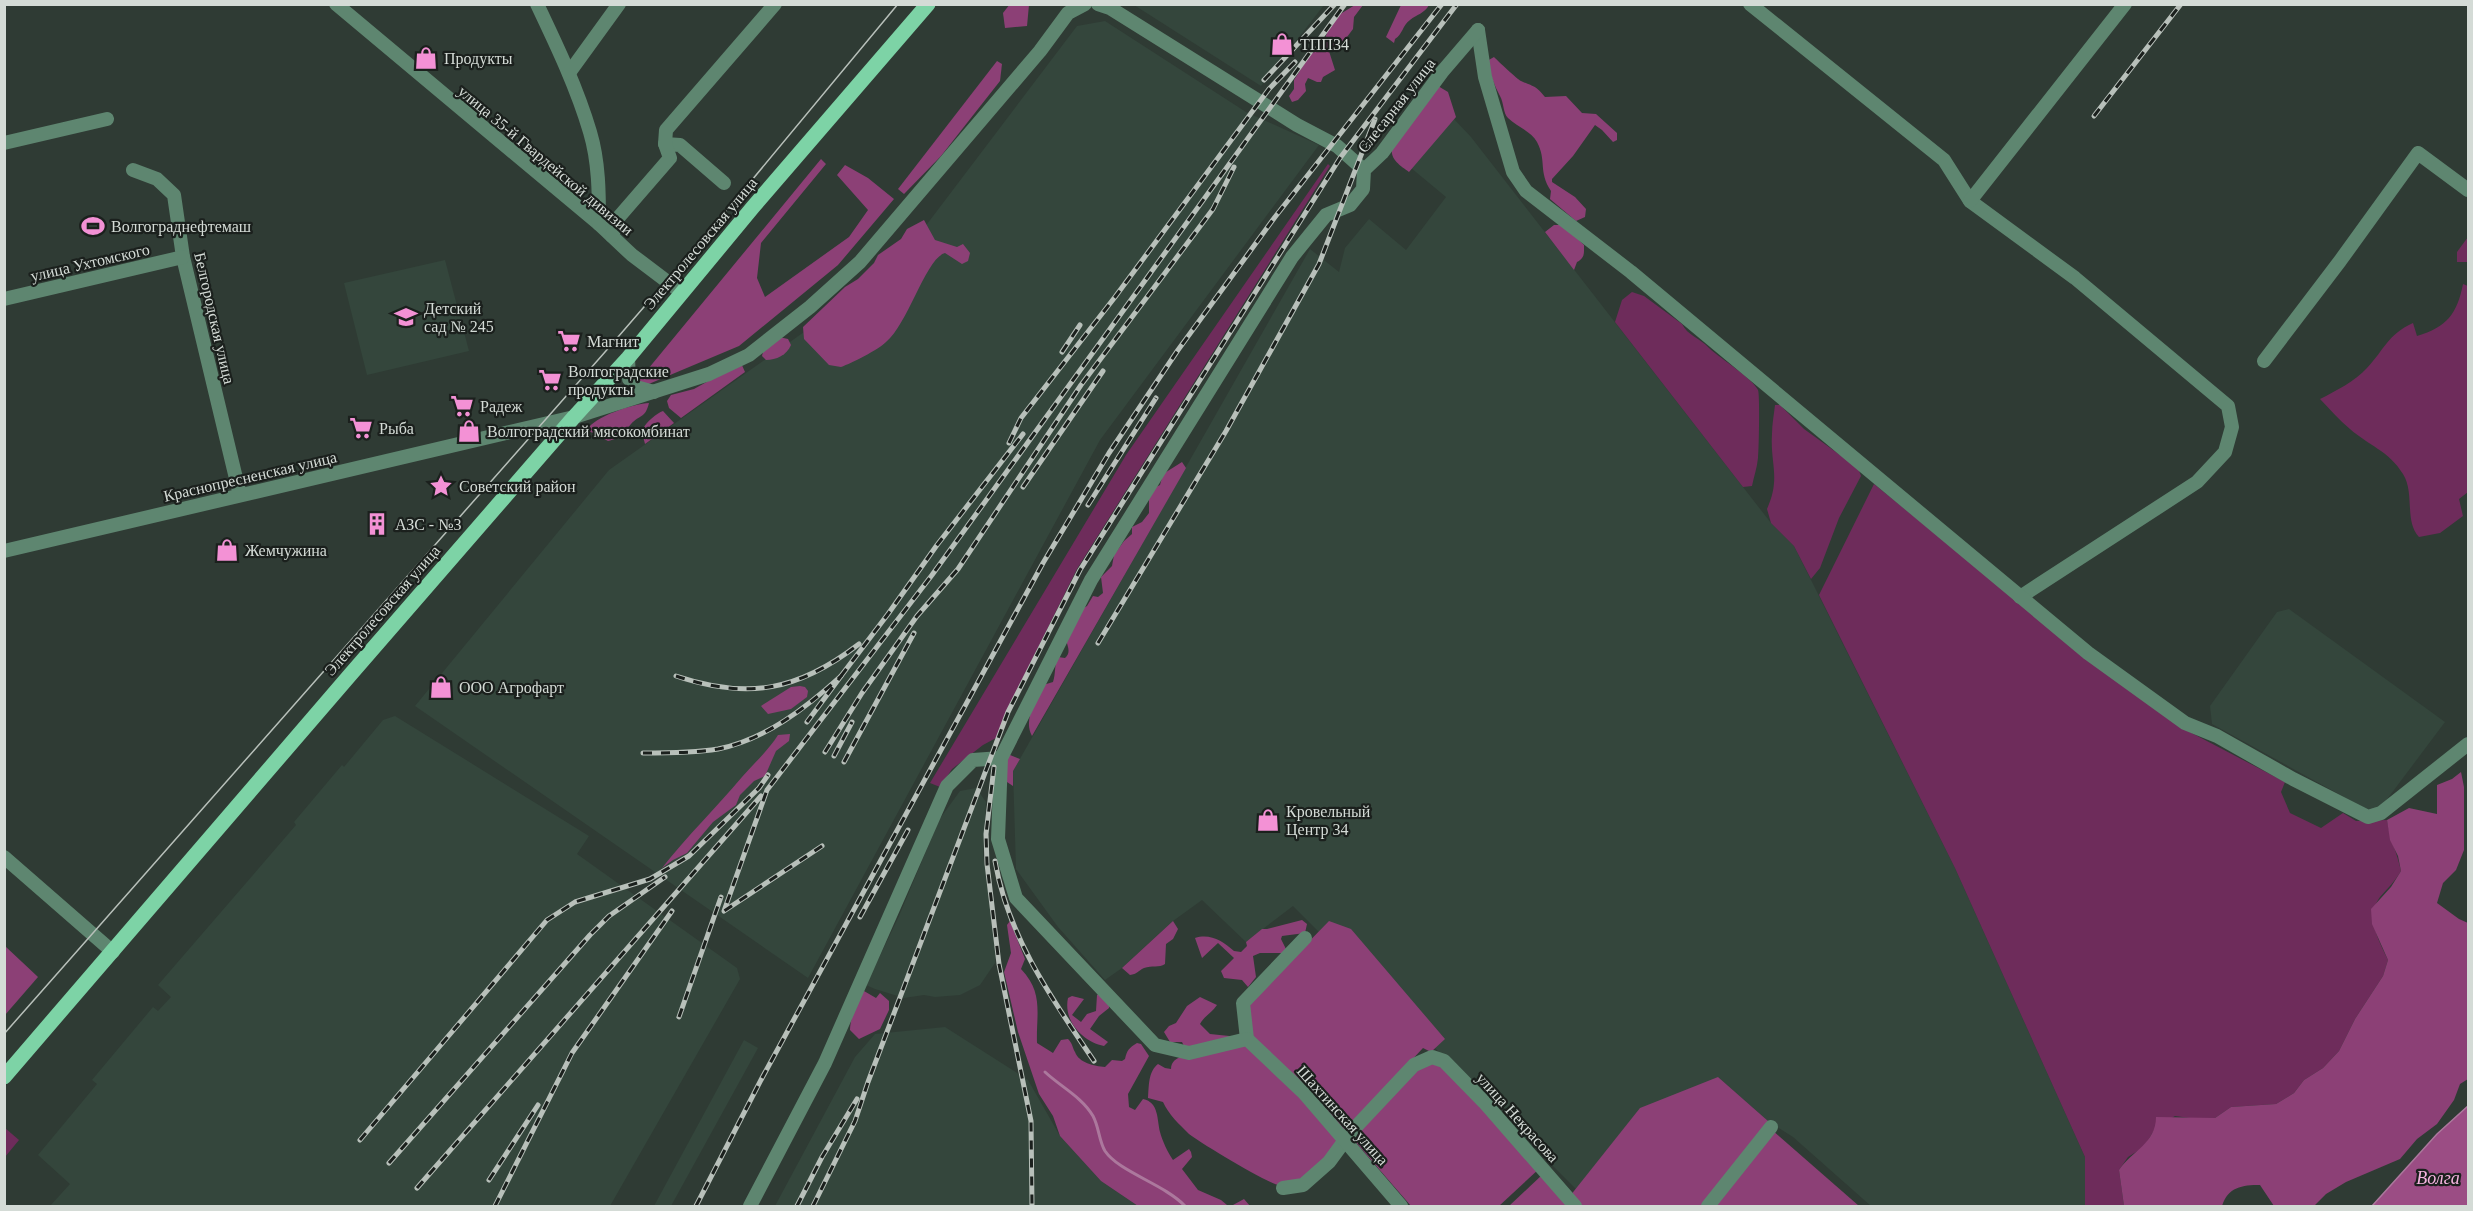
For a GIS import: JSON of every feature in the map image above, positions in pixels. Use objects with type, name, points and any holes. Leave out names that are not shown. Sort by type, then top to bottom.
[{"type":"main road","name":"Электролесовская улица","points":[[4,1077],[574,417],[628,358],[681,292],[928,4]]},
{"type":"street","name":"улица 35-й Гвардейской дивизии","points":[[336,4],[599,224],[632,255],[681,292]]},
{"type":"street","points":[[537,4],[568,73],[591,134],[599,186],[599,224]]},
{"type":"street","points":[[568,73],[619,4]]},
{"type":"street","points":[[612,236],[618,218],[670,158],[665,144],[666,130],[775,4]]},
{"type":"street","name":"Краснопресненская улица","points":[[4,551],[574,417],[709,374],[749,355],[810,307],[860,262],[1010,87],[1068,13],[1085,4]]},
{"type":"street","points":[[1098,4],[1110,8],[1265,106],[1337,146],[1364,170]]},
{"type":"street","points":[[1750,4],[1944,160],[1970,201],[2075,278],[2228,406],[2232,427],[2224,452],[2197,482],[2020,597],[2088,653],[2185,723],[2217,736],[2368,817],[2381,813],[2469,744]]},
{"type":"street","points":[[1970,201],[2125,4]]},
{"type":"street","name":"Слесарная улица","points":[[1001,758],[1092,580],[1292,256],[1326,215],[1350,205],[1363,189],[1364,170],[1382,153],[1442,72],[1478,30],[1485,77],[1513,172],[1526,191],[1631,272],[2020,597]]},
{"type":"street","points":[[4,142],[107,119]]},
{"type":"street","points":[[665,144],[680,145],[724,183]]},
{"type":"street","points":[[2264,361],[2418,153],[2469,190]]},
{"type":"street","name":"Белгородская улица","points":[[133,170],[157,180],[174,195],[183,256],[240,495]]},
{"type":"street","name":"улица Ухтомского","points":[[4,299],[183,256]]},
{"type":"street","points":[[628,358],[628,379],[636,387],[654,392]]},
{"type":"street","points":[[750,1206],[825,1062],[947,786],[973,760],[1001,758],[998,840],[1016,898],[1155,1045],[1189,1053],[1247,1039],[1243,1003],[1305,938]]},
{"type":"street","points":[[4,857],[113,952]]},
{"type":"street","name":"Шахтинская улица","points":[[1247,1039],[1304,1093],[1401,1206]]},
{"type":"street","name":"улица Некрасова","points":[[1344,1141],[1414,1065],[1432,1057],[1444,1061],[1476,1094],[1575,1206]]},
{"type":"street","points":[[1708,1206],[1771,1127]]},
{"type":"street","points":[[1283,1188],[1303,1185],[1329,1162],[1344,1141]]},
{"type":"shaded area","points":[[1010,4],[1029,5],[1027,26],[1005,28],[1003,13]]},
{"type":"shaded area","points":[[1134,5],[1324,5],[1261,86]]},
{"type":"shaded area","points":[[1355,5],[1363,5],[1354,17],[1353,29],[1341,45],[1328,48],[1335,70],[1323,77],[1321,82],[1308,78],[1305,84],[1306,91],[1298,100],[1292,102],[1289,96],[1294,89],[1294,80],[1309,56],[1323,44],[1332,19]]},
{"type":"shaded area","points":[[1401,5],[1429,5],[1423,12],[1407,22],[1394,43],[1386,37]]},
{"type":"shaded area","points":[[1105,21],[1246,112],[1319,145],[1100,440],[808,978],[415,706],[609,470],[893,269],[1077,26]]},
{"type":"shaded area","points":[[1494,57],[1519,80],[1536,88],[1545,97],[1566,96],[1582,113],[1596,114],[1617,133],[1617,140],[1613,142],[1595,125],[1573,156],[1552,179],[1552,182],[1575,197],[1586,209],[1585,217],[1576,221],[1550,199],[1551,191],[1545,178],[1542,155],[1537,142],[1505,113],[1487,61]]},
{"type":"shaded area","points":[[997,61],[1002,64],[1000,81],[941,156],[904,194],[898,189]]},
{"type":"shaded area","points":[[1438,86],[1448,92],[1456,117],[1409,172],[1394,159],[1392,148]]},
{"type":"shaded area","points":[[1436,100],[1471,137],[1771,523],[1794,546],[1955,868],[2085,1157],[2085,1206],[1871,1206],[1793,1137],[1768,1121],[1718,1077],[1577,1190],[1293,906],[1246,942],[1202,900],[1173,921],[1122,968],[1105,980],[1058,927],[1016,869],[1013,771],[1310,249],[1339,272],[1345,248],[1369,219],[1406,250],[1446,197],[1393,153]]},
{"type":"shaded area","points":[[821,159],[826,164],[761,243],[757,278],[765,297],[849,237],[868,210],[837,175],[845,165],[868,178],[894,199],[838,265],[739,346],[644,386],[639,380]]},
{"type":"shaded area","points":[[1328,164],[1330,166],[1077,569],[1008,708],[996,738],[952,769],[940,787],[930,783],[1126,455]]},
{"type":"shaded area","points":[[924,220],[935,240],[957,247],[963,244],[970,253],[968,261],[962,264],[945,253],[938,258],[931,266],[902,321],[886,342],[846,365],[841,367],[829,365],[804,339],[803,327],[845,287],[858,279],[874,263],[878,255],[901,239],[907,229]]},
{"type":"shaded area","points":[[1554,225],[1563,225],[1584,245],[1583,257],[1577,262],[1574,270],[1545,232]]},
{"type":"shaded area","points":[[2468,237],[2468,262],[2457,262],[2457,252]]},
{"type":"shaded area","name":"Детский сад № 245","points":[[445,260],[469,351],[367,375],[344,283]]},
{"type":"shaded area","points":[[2463,284],[2468,286],[2468,492],[2459,499],[2463,516],[2440,533],[2419,537],[2412,523],[2407,482],[2403,474],[2385,454],[2346,426],[2320,399],[2362,373],[2397,332],[2413,323],[2417,336],[2443,324],[2458,304]]},
{"type":"shaded area","points":[[1632,292],[1644,296],[1682,324],[1691,334],[1755,385],[1758,390],[1759,411],[1758,453],[1752,486],[1743,487],[1615,322],[1622,300]]},
{"type":"shaded area","points":[[779,337],[788,339],[791,345],[789,349],[781,356],[766,360],[762,356],[763,352]]},
{"type":"shaded area","points":[[741,363],[745,372],[681,418],[669,408],[667,401],[671,395],[694,389]]},
{"type":"shaded area","points":[[649,403],[644,414],[616,438],[608,441],[587,430],[597,420],[615,412],[634,405]]},
{"type":"shaded area","points":[[1775,405],[1780,405],[1804,429],[1858,468],[1861,476],[1839,518],[1820,568],[1811,579],[1794,546],[1771,523],[1767,509],[1774,480],[1772,427]]},
{"type":"shaded area","points":[[663,411],[674,423],[645,444],[643,429],[652,418]]},
{"type":"shaded area","points":[[1182,462],[1186,468],[1032,736],[1029,724],[1034,704],[1043,685],[1053,682],[1058,657],[1065,658],[1068,654],[1066,640],[1082,609],[1087,606],[1093,596],[1098,597],[1103,593],[1101,577],[1112,566],[1114,555],[1132,534],[1132,527],[1142,522],[1149,513],[1149,497],[1152,489],[1160,485],[1163,474]]},
{"type":"shaded area","points":[[1874,484],[2078,650],[2184,729],[2285,782],[2281,792],[2290,813],[2321,828],[2343,813],[2356,821],[2387,820],[2401,871],[2380,897],[2374,913],[2374,921],[2388,960],[2383,976],[2355,1019],[2339,1051],[2323,1068],[2304,1080],[2294,1093],[2276,1104],[2231,1107],[2215,1118],[2197,1119],[2175,1116],[2156,1127],[2144,1147],[2128,1157],[2119,1170],[2124,1206],[2085,1206],[2085,1157],[1955,868],[1819,595]]},
{"type":"shaded area","points":[[2289,609],[2445,722],[2379,810],[2373,813],[2212,724],[2210,706],[2277,612]]},
{"type":"shaded area","points":[[791,687],[805,687],[808,691],[807,697],[791,709],[768,714],[761,706]]},
{"type":"shaded area","points":[[395,716],[589,836],[577,854],[737,968],[740,979],[610,1206],[50,1206],[70,1184],[38,1155],[97,1084],[92,1080],[153,1007],[158,1011],[171,997],[158,985],[296,825],[294,822],[342,765],[344,767],[383,720]]},
{"type":"shaded area","points":[[790,734],[789,741],[776,751],[765,776],[754,781],[740,795],[736,805],[713,822],[687,853],[662,868],[778,735]]},
{"type":"shaded area","points":[[1010,755],[1020,759],[1013,771],[1013,786],[1004,780],[1003,763]]},
{"type":"shaded area","points":[[2461,772],[2464,787],[2464,850],[2456,870],[2443,883],[2437,903],[2468,923],[2468,1079],[2460,1084],[2454,1100],[2437,1124],[2417,1139],[2400,1159],[2346,1182],[2326,1194],[2314,1206],[2274,1206],[2260,1185],[2237,1188],[2228,1195],[2222,1206],[2124,1206],[2119,1170],[2148,1140],[2155,1126],[2156,1117],[2215,1118],[2231,1107],[2276,1104],[2294,1093],[2304,1080],[2323,1068],[2339,1051],[2355,1019],[2383,976],[2388,960],[2372,924],[2371,909],[2391,887],[2401,871],[2398,856],[2390,840],[2387,820],[2409,808],[2437,814],[2437,785],[2452,779]]},
{"type":"shaded area","points":[[976,788],[986,802],[983,855],[996,950],[995,963],[980,985],[960,995],[935,997],[924,995],[904,998],[866,985],[899,916],[939,820],[960,791]]},
{"type":"shaded area","points":[[1302,920],[1307,924],[1305,933],[1282,936],[1281,939],[1286,949],[1284,953],[1260,953],[1253,956],[1256,977],[1248,987],[1242,980],[1224,978],[1221,971],[1234,958],[1218,943],[1202,958],[1195,938],[1211,937],[1234,951],[1241,952],[1247,946],[1246,942],[1262,929]]},
{"type":"shaded area","points":[[1010,921],[1025,959],[1021,969],[1036,995],[1037,1043],[1053,1053],[1061,1040],[1068,1039],[1080,1059],[1092,1065],[1105,1067],[1112,1060],[1122,1061],[1130,1048],[1137,1043],[1141,1044],[1149,1056],[1128,1094],[1129,1107],[1135,1110],[1143,1099],[1152,1104],[1162,1139],[1173,1160],[1189,1149],[1191,1152],[1192,1157],[1182,1169],[1198,1190],[1227,1205],[1233,1205],[1244,1199],[1250,1206],[1138,1206],[1101,1181],[1060,1136],[1053,1116],[1039,1094],[1018,1032],[1004,972],[1011,953],[1007,925]]},
{"type":"shaded area","points":[[1173,921],[1178,929],[1173,939],[1166,944],[1165,964],[1144,968],[1130,975],[1122,968]]},
{"type":"shaded area","points":[[1329,921],[1351,929],[1445,1039],[1431,1052],[1423,1048],[1344,1132],[1250,1036],[1248,1004]]},
{"type":"shaded area","points":[[5,946],[38,977],[5,1015]]},
{"type":"shaded area","points":[[864,991],[876,998],[880,993],[889,1001],[889,1010],[880,1029],[859,1039],[850,1030],[850,1025],[856,1004]]},
{"type":"shaded area","points":[[1100,993],[1109,1004],[1109,1008],[1099,1016],[1090,1029],[1108,1042],[1104,1046],[1089,1040],[1076,1029],[1067,1007],[1068,998],[1072,996],[1084,999],[1072,1015],[1081,1022],[1087,1014],[1096,1011],[1097,995]]},
{"type":"shaded area","points":[[1200,997],[1217,1005],[1200,1024],[1210,1034],[1239,1037],[1298,1089],[1338,1141],[1315,1170],[1300,1181],[1282,1186],[1251,1172],[1189,1134],[1171,1115],[1163,1102],[1148,1098],[1152,1071],[1158,1064],[1171,1069],[1173,1062],[1183,1056],[1185,1048],[1182,1042],[1170,1042],[1164,1032],[1176,1023],[1187,1006]]},
{"type":"shaded area","points":[[945,1027],[1028,1080],[1060,1136],[1101,1181],[1138,1206],[775,1206],[855,1057],[875,1034]]},
{"type":"shaded area","points":[[744,1040],[758,1048],[671,1206],[654,1206]]},
{"type":"shaded area","points":[[1432,1063],[1446,1068],[1540,1168],[1499,1206],[1411,1206],[1352,1138],[1416,1070]]},
{"type":"shaded area","points":[[1718,1077],[1768,1121],[1701,1206],[1579,1206],[1570,1196],[1640,1108]]},
{"type":"shaded area","points":[[4,1128],[19,1140],[5,1157]]},
{"type":"shaded area","points":[[1772,1130],[1859,1206],[1714,1206]]},
{"type":"shaded area","points":[[1543,1174],[1570,1206],[1509,1206]]},
{"type":"water","name":"Волга","points":[[2468,1106],[2468,1206],[2372,1206],[2437,1134]]},
{"type":"waterway","points":[[1045,1072],[1088,1109],[1095,1120],[1103,1147],[1112,1158],[1131,1172],[1166,1191],[1185,1206]]},
{"type":"tram line","points":[[4,1034],[605,352],[708,233],[898,4]]},
{"type":"railway","points":[[1264,80],[1335,4]]},
{"type":"railway","points":[[822,846],[724,911],[767,790],[932,575],[1345,4]]},
{"type":"railway","points":[[696,1206],[762,1078],[1043,563],[1109,453],[1178,350],[1275,217],[1442,4]]},
{"type":"railway","points":[[813,1206],[855,1121],[1008,712],[1080,570],[1340,158],[1457,4]]},
{"type":"railway","points":[[2094,116],[2181,4]]},
{"type":"railway","points":[[1009,443],[1021,418],[1115,297],[1269,89],[1295,62]]},
{"type":"railway","points":[[1098,643],[1226,431],[1319,264],[1375,119]]},
{"type":"railway","points":[[825,752],[862,693],[917,616],[958,569],[1081,385],[1213,209],[1234,167]]},
{"type":"railway","points":[[1062,352],[1080,325]]},
{"type":"railway","points":[[1023,487],[1103,371]]},
{"type":"railway","points":[[1088,505],[1156,398]]},
{"type":"railway","points":[[841,676],[937,545],[1023,434]]},
{"type":"railway","points":[[844,762],[914,633]]},
{"type":"railway","points":[[676,676],[726,688],[772,687],[815,672],[859,644]]},
{"type":"railway","points":[[643,753],[709,750],[735,745],[784,721],[841,676],[807,722]]},
{"type":"railway","points":[[834,756],[852,722]]},
{"type":"railway","points":[[994,767],[986,834],[987,864],[999,964],[1031,1121],[1032,1206]]},
{"type":"railway","points":[[360,1140],[547,920],[575,902],[650,879],[689,856],[759,788],[768,775]]},
{"type":"railway","points":[[417,1188],[761,796]]},
{"type":"railway","points":[[860,917],[908,830]]},
{"type":"railway","points":[[995,861],[1001,889],[1021,941],[1048,991],[1094,1061]]},
{"type":"railway","points":[[389,1163],[590,935],[609,916],[665,877]]},
{"type":"railway","points":[[679,1017],[721,897]]},
{"type":"railway","points":[[495,1206],[572,1053],[672,911]]},
{"type":"railway","points":[[797,1206],[822,1157],[857,1099]]},
{"type":"railway","points":[[489,1180],[538,1105]]},
{"type":"place","name":"ТПП34","points":[[1282,44]]},
{"type":"place","name":"Продукты","points":[[426,58]]},
{"type":"place","name":"Волгограднефтемаш","points":[[93,226]]},
{"type":"place","name":"Детский сад № 245","points":[[406,317]]},
{"type":"place","name":"Магнит","points":[[569,341]]},
{"type":"place","name":"Волгоградские продукты","points":[[550,380]]},
{"type":"place","name":"Радеж","points":[[462,406]]},
{"type":"place","name":"Рыба","points":[[361,428]]},
{"type":"place","name":"Волгоградский мясокомбинат","points":[[469,431]]},
{"type":"place","name":"Советский район","points":[[441,486]]},
{"type":"place","name":"АЗС - №3","points":[[377,524]]},
{"type":"place","name":"Жемчужина","points":[[227,550]]},
{"type":"place","name":"ООО Агрофарт","points":[[441,687]]},
{"type":"place","name":"Кровельный Центр 34","points":[[1268,820]]}]
